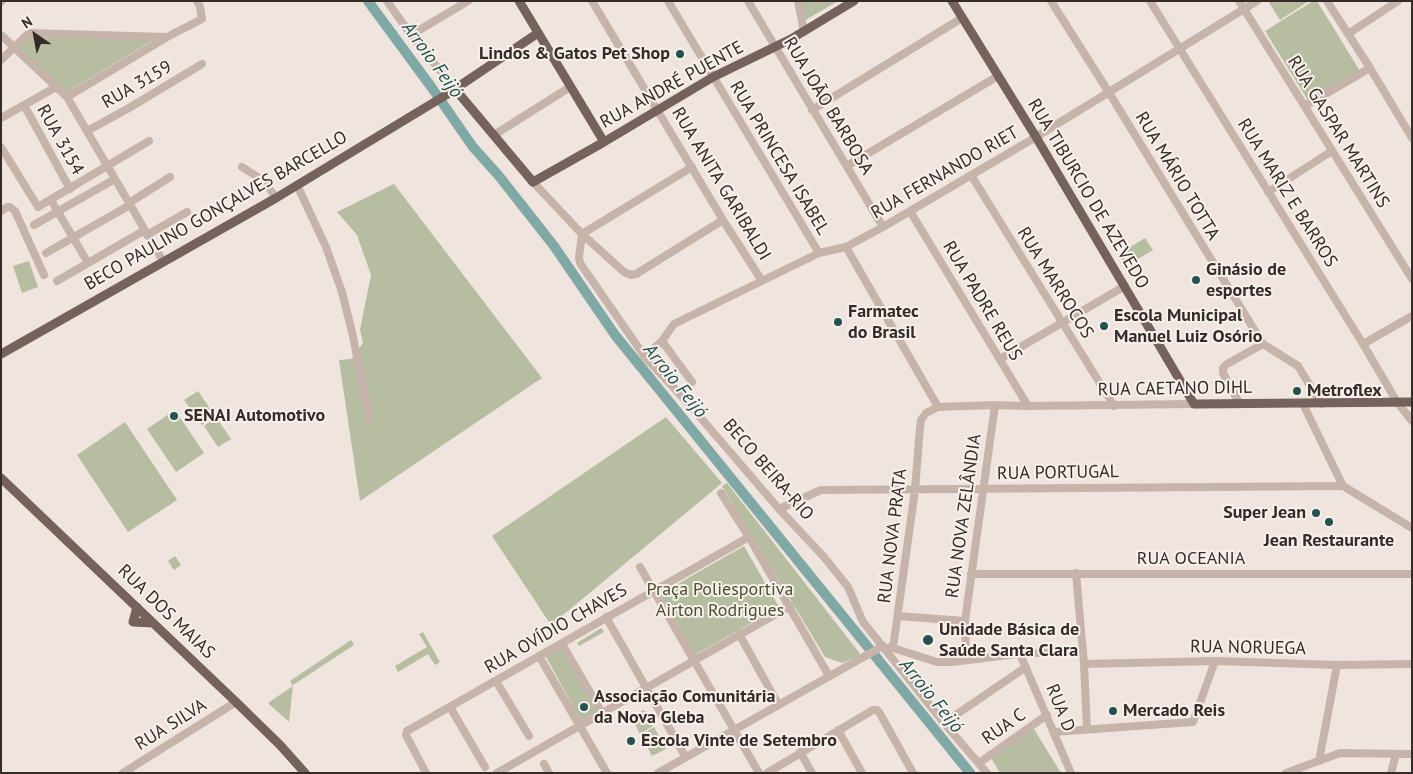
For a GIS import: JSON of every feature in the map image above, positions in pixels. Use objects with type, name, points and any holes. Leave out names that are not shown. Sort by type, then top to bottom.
[{"type":"main road","points":[[518,1],[604,142]]},
{"type":"main road","name":"RUA ANDRÉ PUENTE","points":[[532,182],[604,142],[713,77],[776,48],[854,1]]},
{"type":"main road","name":"RUA TIBURCIO DE AZEVEDO","points":[[952,1],[1036,137],[1194,404]]},
{"type":"main road","name":"BECO PAULINO GONÇALVES BARCELLO","points":[[1,354],[276,198],[455,89],[538,33]]},
{"type":"main road","points":[[455,89],[532,182]]},
{"type":"main road","name":"RUA CAETANO DIHL","points":[[1194,404],[1412,402]]},
{"type":"main road","name":"RUA DOS MAIAS","points":[[1,478],[236,702],[280,745],[305,773]]},
{"type":"street","points":[[67,97],[167,37],[202,19],[197,1]]},
{"type":"street","points":[[387,1],[411,35],[455,89]]},
{"type":"street","points":[[450,1],[455,9]]},
{"type":"street","points":[[411,35],[468,1]]},
{"type":"street","name":"RUA ANITA GARIBALDI","points":[[592,1],[723,220],[762,281]]},
{"type":"street","name":"RUA PRINCESA ISABEL","points":[[668,1],[819,253]]},
{"type":"street","name":"RUA JOÃO BARBOSA","points":[[748,1],[883,227]]},
{"type":"street","points":[[798,1],[804,32]]},
{"type":"street","name":"RUA MÁRIO TOTTA","points":[[1051,1],[1263,344],[1298,366],[1321,404]]},
{"type":"street","name":"RUA MARIZ E BARROS","points":[[1150,1],[1363,344],[1396,402],[1412,421]]},
{"type":"street","name":"RUA GASPAR MARTINS","points":[[1239,1],[1412,279]]},
{"type":"street","name":"RUA FERNANDO RIET","points":[[645,357],[662,341],[674,324],[819,253],[846,247],[883,227],[1036,137],[1257,1]]},
{"type":"street","points":[[1327,1],[1412,138]]},
{"type":"street","points":[[1348,34],[1398,1]]},
{"type":"street","points":[[812,110],[962,18]]},
{"type":"street","points":[[1,60],[29,33],[167,37]]},
{"type":"street","points":[[1,35],[67,97],[162,261]]},
{"type":"street","name":"RUA 3159","points":[[87,131],[202,64]]},
{"type":"street","points":[[1305,106],[1370,68]]},
{"type":"street","points":[[847,166],[998,76]]},
{"type":"street","points":[[1,118],[56,87]]},
{"type":"street","points":[[494,135],[570,87]]},
{"type":"street","name":"RUA 3154","points":[[24,105],[70,189]]},
{"type":"street","points":[[1,146],[38,207],[148,141]]},
{"type":"street","points":[[1268,192],[1332,151]]},
{"type":"street","points":[[242,167],[267,183],[276,198]]},
{"type":"street","points":[[582,234],[692,167]]},
{"type":"street","points":[[46,253],[129,204],[170,176]]},
{"type":"street","name":"RUA MARROCOS","points":[[971,176],[1114,406]]},
{"type":"street","points":[[34,225],[115,179]]},
{"type":"street","points":[[532,182],[582,234],[624,272],[631,275],[636,274],[723,220]]},
{"type":"street","points":[[297,185],[326,247],[342,292],[370,420]]},
{"type":"street","points":[[51,200],[88,263]]},
{"type":"street","points":[[1,211],[7,207],[15,211],[44,274]]},
{"type":"street","name":"RUA PADRE REUS","points":[[910,211],[1028,406]]},
{"type":"street","points":[[57,281],[146,232],[187,212]]},
{"type":"street","name":"BECO BEIRA-RIO","points":[[582,234],[580,263],[645,357],[688,403],[779,509],[824,557],[848,587],[863,622],[881,647],[987,773]]},
{"type":"street","points":[[846,247],[938,407]]},
{"type":"street","points":[[1000,359],[1125,286]]},
{"type":"street","points":[[1363,344],[1412,316]]},
{"type":"street","points":[[662,341],[692,382]]},
{"type":"street","points":[[1240,404],[1223,373],[1223,368],[1263,344]]},
{"type":"street","name":"RUA CAETANO DIHL","points":[[938,407],[1194,404]]},
{"type":"street","points":[[1303,404],[1343,486],[1412,528]]},
{"type":"street","name":"RUA NOVA ZELÂNDIA","points":[[966,660],[965,620],[995,405]]},
{"type":"street","name":"RUA NOVA PRATA","points":[[893,648],[915,490],[921,420],[926,413],[938,407]]},
{"type":"street","name":"RUA PORTUGAL","points":[[779,509],[821,490],[1343,486]]},
{"type":"street","points":[[721,493],[750,537],[829,676]]},
{"type":"street","name":"RUA OVÍDIO CHAVES","points":[[426,773],[406,733],[606,617],[750,537]]},
{"type":"street","points":[[640,567],[759,773]]},
{"type":"street","points":[[1076,573],[1084,664],[1087,729]]},
{"type":"street","name":"RUA OCEANIA","points":[[971,574],[1412,574]]},
{"type":"street","points":[[497,773],[790,606]]},
{"type":"street","points":[[898,616],[965,620]]},
{"type":"street","points":[[606,617],[685,756]]},
{"type":"street","points":[[739,634],[778,704]]},
{"type":"street","points":[[562,644],[602,713]]},
{"type":"street","points":[[658,773],[685,756],[881,647],[893,648],[937,662],[1083,650]]},
{"type":"street","name":"RUA D","points":[[1020,654],[1071,773]]},
{"type":"street","points":[[539,656],[607,773]]},
{"type":"street","points":[[1053,732],[1194,721],[1215,661]]},
{"type":"street","name":"RUA NORUEGA","points":[[1084,664],[1215,661],[1337,665],[1412,664]]},
{"type":"street","points":[[1319,761],[1337,665]]},
{"type":"street","points":[[944,723],[1026,667]]},
{"type":"street","points":[[496,681],[529,736]]},
{"type":"street","name":"RUA SILVA","points":[[123,773],[236,702]]},
{"type":"street","points":[[450,707],[485,766]]},
{"type":"street","points":[[767,773],[838,730],[876,710],[913,773]]},
{"type":"street","name":"RUA C","points":[[979,763],[1047,715]]},
{"type":"street","points":[[838,730],[862,773]]},
{"type":"street","points":[[800,752],[812,773]]},
{"type":"street","points":[[1286,773],[1340,753],[1412,754]]},
{"type":"street","points":[[1391,773],[1396,754]]},
{"type":"street","points":[[544,764],[549,773]]},
{"type":"green space","points":[[801,1],[838,1],[804,21]]},
{"type":"green space","points":[[1268,1],[1309,1],[1280,20]]},
{"type":"green space","points":[[1313,1],[1317,1],[1360,71],[1309,102],[1265,31]]},
{"type":"green space","points":[[26,37],[155,39],[67,92],[18,46]]},
{"type":"green space","points":[[394,184],[542,378],[360,501],[339,360],[351,359],[363,343],[360,330],[371,275],[357,235],[337,212]]},
{"type":"green space","points":[[1145,238],[1153,250],[1126,266],[1119,254]]},
{"type":"green space","points":[[29,261],[38,287],[22,293],[13,266]]},
{"type":"green space","points":[[198,391],[215,416],[202,425],[184,400]]},
{"type":"green space","points":[[175,410],[204,453],[176,472],[147,429]]},
{"type":"green space","points":[[216,417],[231,439],[218,447],[204,426]]},
{"type":"green space","points":[[666,417],[722,483],[551,625],[492,536]]},
{"type":"green space","points":[[125,422],[177,500],[128,532],[77,455]]},
{"type":"green space","points":[[727,483],[861,655],[842,663],[825,657],[722,486]]},
{"type":"green space","name":"Praça Poliesportiva Airton Rodrigues","points":[[744,546],[779,607],[695,655],[660,594]]},
{"type":"green space","points":[[175,556],[181,565],[174,570],[168,561]]},
{"type":"green space","points":[[601,628],[604,632],[579,646],[577,643]]},
{"type":"green space","points":[[423,632],[440,662],[435,665],[428,654],[398,672],[395,666],[427,647],[419,634]]},
{"type":"green space","points":[[351,640],[354,645],[293,686],[290,681]]},
{"type":"green space","points":[[560,647],[597,712],[581,721],[545,655]]},
{"type":"green space","points":[[293,686],[289,722],[268,703]]},
{"type":"green space","points":[[644,710],[653,726],[640,734],[631,717]]},
{"type":"green space","points":[[654,727],[666,749],[652,756],[641,735]]},
{"type":"green space","points":[[1034,729],[1061,773],[1000,773],[990,756]]},
{"type":"waterway","name":"Arroio Feijó","points":[[368,1],[473,147],[499,176],[554,246],[615,335],[970,773]]},
{"type":"place","name":"Lindos & Gatos Pet Shop","points":[[680,54]]},
{"type":"place","name":"Ginásio de esportes","points":[[1196,280]]},
{"type":"place","name":"Farmatec do Brasil","points":[[838,322]]},
{"type":"place","name":"Escola Municipal Manuel Luiz Osório","points":[[1104,326]]},
{"type":"place","name":"Metroflex","points":[[1297,391]]},
{"type":"place","name":"SENAI Automotivo","points":[[174,416]]},
{"type":"place","name":"Super Jean","points":[[1316,513]]},
{"type":"place","name":"Jean Restaurante","points":[[1329,522]]},
{"type":"place","name":"Unidade Básica de Saúde Santa Clara","points":[[928,640]]},
{"type":"place","name":"Associação Comunitária da Nova Gleba","points":[[584,707]]},
{"type":"place","name":"Mercado Reis","points":[[1113,711]]},
{"type":"place","name":"Escola Vinte de Setembro","points":[[631,741]]}]
